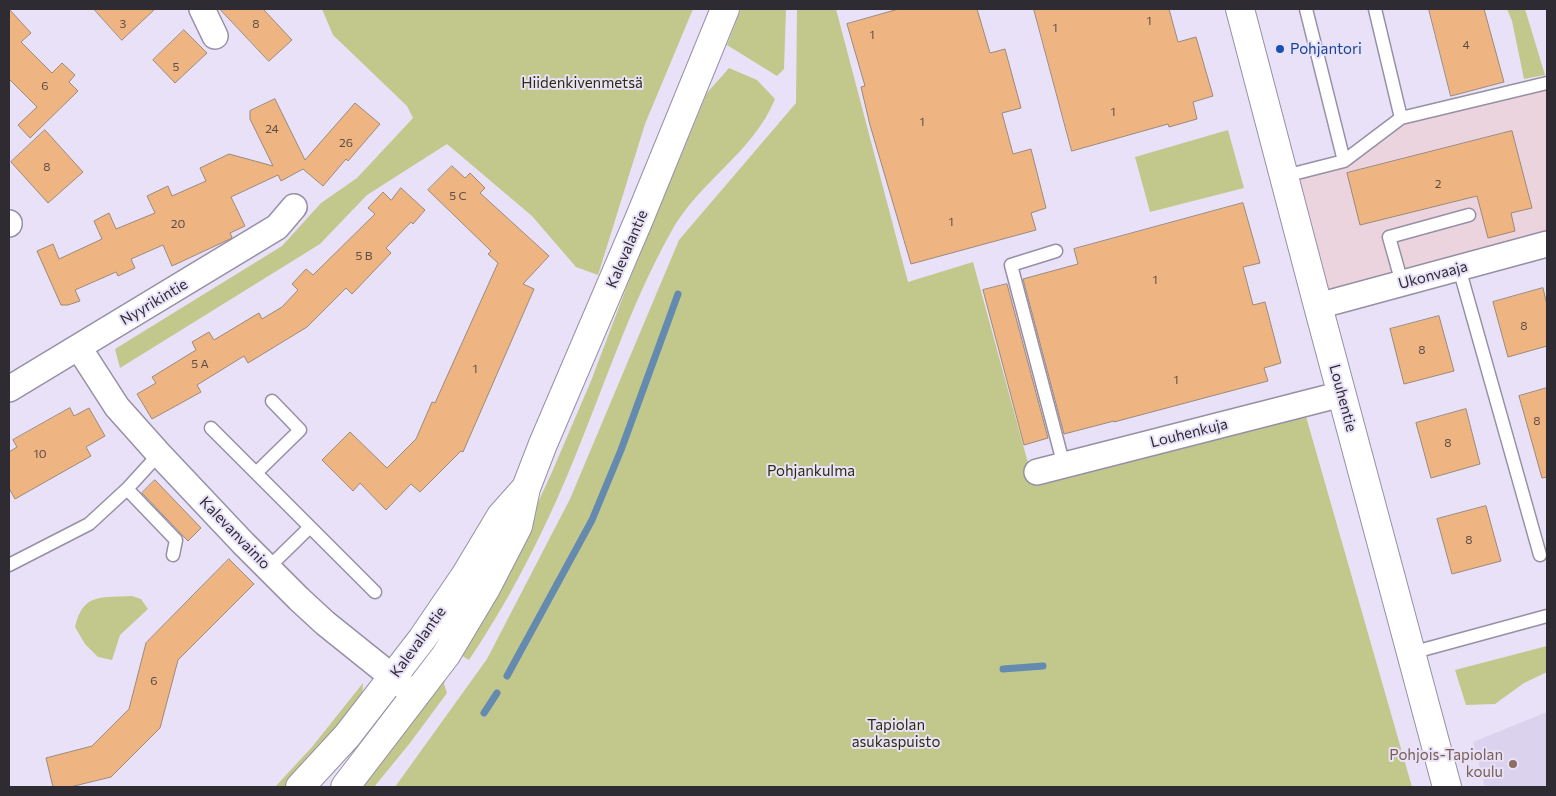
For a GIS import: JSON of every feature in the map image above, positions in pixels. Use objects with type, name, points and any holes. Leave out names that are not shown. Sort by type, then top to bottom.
[{"type":"main road","name":"Kalevalantie","points":[[345,787],[446,655],[486,588],[518,526],[526,488],[725,9]]},
{"type":"main road","name":"Louhentie","points":[[1240,9],[1447,787]]},
{"type":"main road","name":"Kalevalantie","points":[[300,787],[347,736],[422,639],[465,576],[501,516],[526,488]]},
{"type":"street","points":[[202,9],[215,36]]},
{"type":"street","name":"Nyyrikintie","points":[[9,389],[277,227],[294,207]]},
{"type":"street","name":"Ukonvaaja","points":[[1318,306],[1547,244]]},
{"type":"street","name":"Kalevanvainio","points":[[78,348],[117,407],[159,454],[268,568],[325,622],[416,696]]},
{"type":"street","name":"Louhenkuja","points":[[1037,472],[1342,394]]},
{"type":"lane","points":[[1306,9],[1344,161]]},
{"type":"lane","points":[[1375,9],[1400,118]]},
{"type":"lane","points":[[1285,176],[1344,161],[1400,118],[1547,83]]},
{"type":"lane","points":[[1402,283],[1389,237],[1469,215]]},
{"type":"lane","points":[[1056,252],[1011,265],[1064,466]]},
{"type":"lane","points":[[1459,268],[1540,555]]},
{"type":"lane","points":[[256,473],[300,430],[272,401]]},
{"type":"lane","points":[[211,428],[375,592]]},
{"type":"lane","points":[[9,565],[89,524],[127,489],[159,454]]},
{"type":"lane","points":[[127,489],[176,540],[173,555]]},
{"type":"lane","points":[[268,568],[310,527]]},
{"type":"lane","points":[[1411,653],[1547,616]]},
{"type":"shaded area","points":[[1547,83],[1547,244],[1318,306],[1285,176],[1344,161],[1401,118]]},
{"type":"shaded area","name":"Pohjois-Tapiolan koulu","points":[[1547,712],[1547,787],[1485,787],[1473,742]]},
{"type":"green space","name":"Hiidenkivenmetsä","points":[[322,9],[693,9],[645,124],[598,275],[576,267],[532,216],[447,144],[367,195],[320,244],[120,368],[115,349],[282,246],[321,203],[357,178],[413,118],[407,106],[333,35]]},
{"type":"green space","points":[[741,9],[786,9],[784,69],[777,76],[727,45]]},
{"type":"green space","name":"Pohjankulma","points":[[797,9],[836,9],[908,282],[973,262],[1028,463],[1039,481],[1305,413],[1412,787],[395,787],[487,659],[570,499],[679,240],[796,103]]},
{"type":"green space","points":[[1507,9],[1525,9],[1545,75],[1524,79],[1512,21]]},
{"type":"green space","points":[[729,68],[757,80],[775,99],[753,136],[682,214],[671,232],[641,291],[546,524],[510,593],[469,660],[456,652],[523,535],[591,381],[627,286],[707,93]]},
{"type":"green space","points":[[1228,130],[1244,188],[1150,212],[1135,157]]},
{"type":"green space","points":[[132,596],[141,599],[148,609],[120,635],[112,660],[98,657],[85,644],[75,627],[83,608],[89,602],[103,597]]},
{"type":"green space","points":[[1547,646],[1547,672],[1524,683],[1495,704],[1466,705],[1455,670]]},
{"type":"green space","points":[[448,672],[444,684],[447,693],[410,743],[374,787],[356,787]]},
{"type":"green space","points":[[363,683],[362,703],[292,787],[275,787],[312,747]]},
{"type":"building","points":[[9,9],[31,33],[21,42],[52,73],[62,63],[75,75],[69,82],[78,91],[30,138],[18,125],[37,107],[9,79]]},
{"type":"building","points":[[94,9],[155,9],[122,40]]},
{"type":"building","points":[[220,9],[263,9],[292,40],[269,61]]},
{"type":"building","points":[[899,9],[977,9],[990,53],[1005,49],[1021,108],[1002,113],[1013,154],[1031,149],[1046,208],[1031,213],[1036,230],[911,264],[870,125],[861,87],[865,86],[847,24]]},
{"type":"building","points":[[1034,9],[1169,9],[1178,42],[1196,37],[1213,96],[1193,102],[1197,119],[1169,127],[1168,124],[1072,151]]},
{"type":"building","points":[[1429,9],[1484,9],[1504,82],[1451,96]]},
{"type":"building","points":[[184,30],[207,53],[175,83],[153,60]]},
{"type":"building","points":[[275,99],[305,160],[355,103],[380,124],[323,186],[303,169],[281,181],[278,175],[231,197],[245,226],[230,233],[232,237],[230,239],[172,266],[163,245],[131,259],[135,268],[118,276],[116,272],[75,290],[80,301],[61,305],[37,251],[53,244],[59,259],[102,239],[94,221],[109,213],[116,229],[155,213],[147,196],[168,186],[172,196],[206,181],[200,168],[229,154],[273,166],[250,119],[250,111]]},
{"type":"building","points":[[45,130],[83,172],[48,203],[11,162]]},
{"type":"building","points":[[1512,131],[1532,208],[1511,213],[1515,231],[1488,238],[1477,196],[1360,225],[1347,173]]},
{"type":"building","points":[[452,166],[465,178],[470,173],[485,188],[480,193],[549,256],[523,284],[534,289],[463,452],[461,451],[420,492],[411,484],[386,510],[360,483],[353,491],[322,460],[350,432],[387,468],[416,439],[432,402],[435,403],[498,263],[488,254],[491,251],[428,190]]},
{"type":"building","points":[[401,188],[425,210],[413,224],[411,222],[386,248],[391,253],[352,294],[346,288],[307,327],[248,363],[244,356],[197,385],[201,392],[152,419],[137,394],[156,383],[152,377],[196,350],[192,342],[209,332],[214,340],[259,313],[262,319],[282,307],[298,290],[292,284],[306,269],[313,275],[375,214],[368,208],[383,192],[391,200]]},
{"type":"building","points":[[1243,203],[1260,263],[1243,267],[1253,305],[1265,302],[1281,363],[1264,368],[1268,381],[1064,434],[1023,279],[1078,264],[1074,249]]},
{"type":"building","points":[[1007,284],[1048,438],[1024,445],[983,290]]},
{"type":"building","points":[[1543,288],[1547,305],[1547,346],[1508,357],[1493,302]]},
{"type":"building","points":[[1439,316],[1454,371],[1404,384],[1390,329]]},
{"type":"building","points":[[1547,388],[1547,477],[1542,478],[1519,396]]},
{"type":"building","points":[[70,408],[74,416],[89,408],[105,436],[86,447],[91,456],[15,499],[9,488],[9,452],[17,447],[13,440]]},
{"type":"building","points":[[1466,409],[1480,464],[1431,478],[1416,423]]},
{"type":"building","points":[[155,480],[201,528],[188,541],[142,493]]},
{"type":"building","points":[[1486,506],[1501,561],[1452,574],[1437,519]]},
{"type":"building","points":[[229,559],[254,584],[178,660],[160,728],[111,777],[70,787],[53,787],[46,758],[92,746],[129,709],[146,643]]},
{"type":"waterway","points":[[507,676],[592,520],[621,450],[678,294]]},
{"type":"waterway","points":[[1003,669],[1043,666]]},
{"type":"waterway","points":[[484,713],[497,693]]},
{"type":"place","name":"Pohjantori","points":[[1280,49]]},
{"type":"place","name":"Pohjois-Tapiolan koulu","points":[[1513,764]]},
{"type":"park label","name":"Tapiolan asukaspuisto","points":[[896,734]]}]
